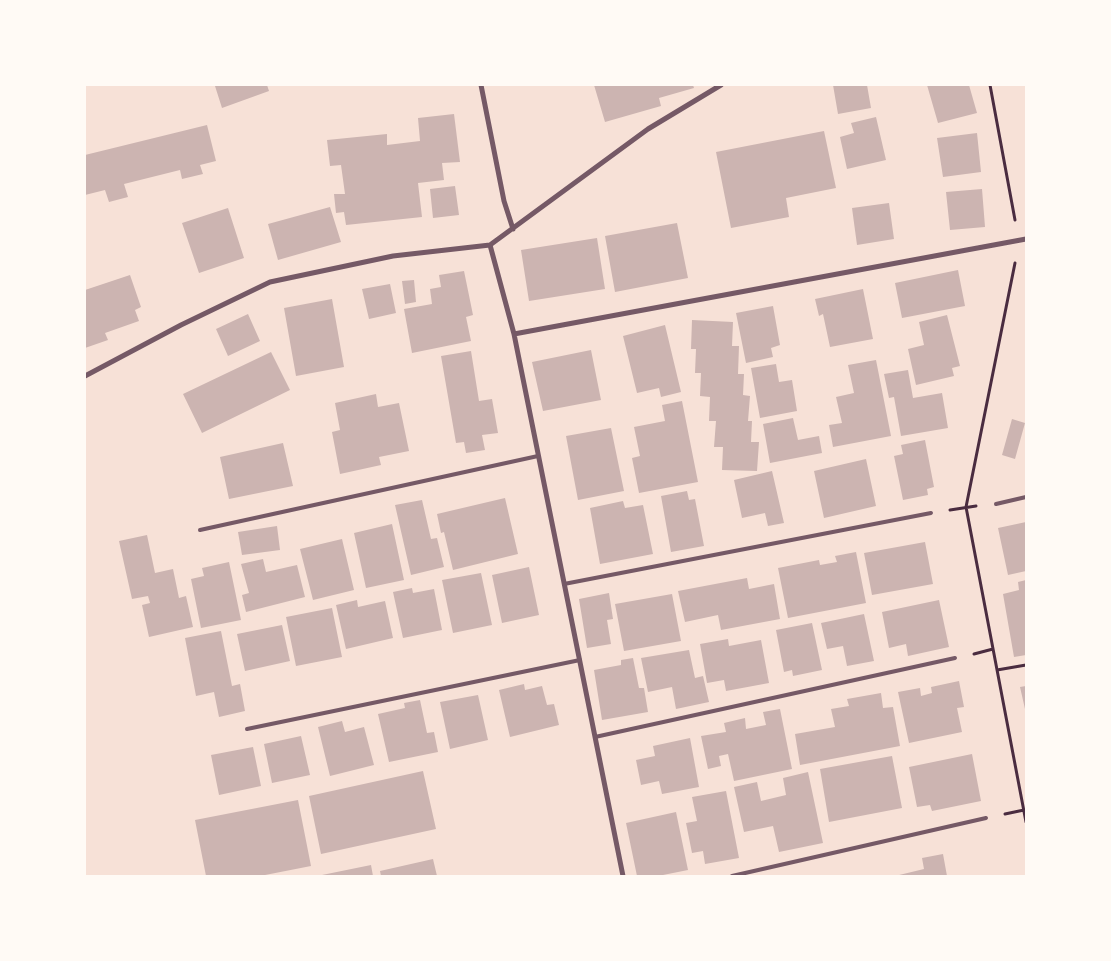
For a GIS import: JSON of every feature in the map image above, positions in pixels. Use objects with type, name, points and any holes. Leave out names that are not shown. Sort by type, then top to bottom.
[{"type":"street","points":[[481,85],[504,201],[513,229]]},
{"type":"street","points":[[85,376],[181,325],[270,282],[393,256],[490,245],[648,129],[721,85]]},
{"type":"street","points":[[514,334],[1026,239]]},
{"type":"street","points":[[490,245],[514,334],[623,876]]},
{"type":"lane","points":[[200,530],[538,456]]},
{"type":"lane","points":[[996,504],[1026,497]]},
{"type":"lane","points":[[564,584],[931,513]]},
{"type":"lane","points":[[595,737],[955,658]]},
{"type":"lane","points":[[247,729],[580,660]]},
{"type":"lane","points":[[732,876],[986,818]]},
{"type":"path","points":[[990,85],[1019,240],[966,507],[1026,822]]},
{"type":"path","points":[[931,513],[996,504]]},
{"type":"path","points":[[997,670],[1026,665]]},
{"type":"building","points":[[216,85],[267,85],[269,91],[222,108]]},
{"type":"building","points":[[594,85],[693,85],[694,88],[659,98],[661,106],[605,122]]},
{"type":"building","points":[[833,85],[867,85],[871,108],[838,114]]},
{"type":"building","points":[[927,85],[969,85],[977,113],[938,123]]},
{"type":"building","points":[[454,114],[460,162],[442,163],[444,180],[418,183],[422,217],[346,225],[344,212],[336,213],[334,194],[345,194],[341,165],[330,166],[327,140],[387,134],[387,145],[420,141],[418,118]]},
{"type":"building","points":[[876,117],[886,160],[847,169],[840,137],[854,133],[851,123]]},
{"type":"building","points":[[207,125],[216,161],[200,165],[203,174],[182,179],[180,170],[124,184],[128,197],[109,202],[105,190],[85,195],[85,155]]},
{"type":"building","points":[[824,131],[836,188],[786,198],[789,217],[731,228],[716,152]]},
{"type":"building","points":[[977,133],[981,172],[943,177],[937,138]]},
{"type":"building","points":[[455,186],[459,215],[433,218],[430,189]]},
{"type":"building","points":[[982,189],[985,227],[950,230],[946,192]]},
{"type":"building","points":[[889,203],[894,239],[857,245],[852,208]]},
{"type":"building","points":[[330,207],[341,242],[278,260],[268,224]]},
{"type":"building","points":[[228,208],[244,258],[199,273],[182,223]]},
{"type":"building","points":[[677,223],[688,278],[615,292],[605,236]]},
{"type":"building","points":[[597,238],[605,289],[529,301],[521,250]]},
{"type":"building","points":[[958,270],[965,306],[902,318],[895,283]]},
{"type":"building","points":[[464,271],[473,315],[466,317],[471,341],[412,353],[404,309],[432,304],[430,289],[441,287],[439,275]]},
{"type":"building","points":[[130,275],[141,307],[135,310],[139,321],[105,333],[108,340],[85,348],[85,290]]},
{"type":"building","points":[[414,280],[416,302],[405,304],[402,281]]},
{"type":"building","points":[[390,284],[396,313],[369,319],[362,289]]},
{"type":"building","points":[[863,289],[873,339],[830,347],[823,314],[819,316],[815,299]]},
{"type":"building","points":[[332,299],[344,367],[296,376],[284,308]]},
{"type":"building","points":[[773,306],[780,345],[771,348],[773,357],[746,363],[736,313]]},
{"type":"building","points":[[248,314],[260,341],[228,356],[216,329]]},
{"type":"building","points":[[947,315],[960,366],[952,368],[954,376],[916,385],[908,349],[924,345],[919,322]]},
{"type":"building","points":[[692,320],[733,322],[732,346],[739,346],[738,374],[744,374],[743,395],[750,396],[748,421],[752,421],[751,442],[759,442],[757,471],[722,470],[723,447],[714,447],[716,421],[709,421],[710,397],[700,396],[701,373],[695,373],[696,349],[691,349]]},
{"type":"building","points":[[665,325],[681,392],[661,397],[659,388],[637,393],[623,336]]},
{"type":"building","points":[[591,350],[601,400],[543,411],[532,362]]},
{"type":"building","points":[[471,351],[479,401],[492,399],[498,433],[482,435],[485,450],[466,453],[464,442],[456,443],[441,356]]},
{"type":"building","points":[[271,352],[290,390],[202,433],[183,394]]},
{"type":"building","points":[[876,360],[891,436],[833,447],[829,425],[842,423],[836,397],[854,393],[848,365]]},
{"type":"building","points":[[776,364],[779,382],[792,380],[797,411],[760,418],[751,368]]},
{"type":"building","points":[[908,370],[913,398],[942,393],[948,428],[901,436],[894,397],[889,398],[884,374]]},
{"type":"building","points":[[376,394],[378,407],[399,403],[409,451],[379,457],[381,465],[340,474],[332,432],[340,430],[335,403]]},
{"type":"building","points":[[682,401],[698,482],[639,493],[632,458],[640,456],[634,427],[665,421],[662,405]]},
{"type":"building","points":[[793,418],[798,440],[819,436],[822,453],[770,463],[763,424]]},
{"type":"building","points":[[1012,419],[1025,423],[1015,459],[1002,455]]},
{"type":"building","points":[[611,428],[624,491],[578,500],[566,436]]},
{"type":"building","points":[[925,440],[934,487],[927,489],[928,495],[903,500],[894,456],[903,454],[901,445]]},
{"type":"building","points":[[283,443],[293,486],[229,499],[220,457]]},
{"type":"building","points":[[866,459],[876,506],[824,518],[814,471]]},
{"type":"building","points":[[772,471],[784,523],[768,526],[765,513],[742,518],[734,480]]},
{"type":"building","points":[[687,491],[689,500],[695,499],[704,546],[671,552],[661,496]]},
{"type":"building","points":[[505,498],[518,554],[453,570],[444,532],[441,533],[437,514]]},
{"type":"building","points":[[422,500],[431,539],[437,538],[444,567],[411,575],[395,505]]},
{"type":"building","points":[[623,501],[625,508],[643,505],[653,554],[600,564],[590,508]]},
{"type":"building","points":[[1026,522],[1026,571],[1008,575],[998,528]]},
{"type":"building","points":[[392,524],[404,580],[366,588],[354,533]]},
{"type":"building","points":[[277,526],[280,550],[242,555],[238,532]]},
{"type":"building","points":[[147,535],[155,573],[173,569],[179,598],[186,596],[193,627],[149,637],[142,605],[150,603],[148,596],[132,599],[119,541]]},
{"type":"building","points":[[342,539],[354,590],[313,600],[300,549]]},
{"type":"building","points":[[925,542],[933,584],[872,595],[864,553]]},
{"type":"building","points":[[856,552],[866,603],[788,618],[778,568],[819,560],[820,565],[837,562],[835,556]]},
{"type":"building","points":[[263,559],[266,572],[297,565],[305,597],[246,612],[242,595],[249,593],[241,564]]},
{"type":"building","points":[[229,562],[241,620],[201,628],[191,579],[204,576],[202,568]]},
{"type":"building","points":[[529,567],[539,615],[502,623],[492,575]]},
{"type":"building","points":[[481,573],[492,625],[453,633],[442,580]]},
{"type":"building","points":[[747,578],[749,589],[774,584],[780,619],[721,630],[718,615],[685,622],[678,591]]},
{"type":"building","points":[[1026,580],[1026,655],[1014,657],[1003,594],[1019,590],[1018,582]]},
{"type":"building","points":[[412,588],[413,593],[434,589],[442,630],[403,638],[393,592]]},
{"type":"building","points":[[609,593],[613,619],[607,620],[611,644],[587,648],[579,599]]},
{"type":"building","points":[[672,594],[681,641],[624,651],[615,604]]},
{"type":"building","points":[[357,600],[358,607],[385,601],[393,638],[346,649],[336,605]]},
{"type":"building","points":[[939,600],[949,647],[908,656],[906,644],[889,648],[882,612]]},
{"type":"building","points":[[332,608],[342,657],[296,666],[286,617]]},
{"type":"building","points":[[864,614],[874,661],[847,666],[843,646],[827,649],[821,623]]},
{"type":"building","points":[[812,623],[822,670],[793,676],[792,670],[784,672],[776,630]]},
{"type":"building","points":[[282,625],[290,661],[245,671],[237,634]]},
{"type":"building","points":[[221,631],[232,686],[240,684],[245,711],[219,717],[214,692],[196,696],[185,638]]},
{"type":"building","points":[[728,639],[729,646],[761,640],[769,683],[726,691],[724,680],[707,683],[700,644]]},
{"type":"building","points":[[689,650],[695,678],[703,676],[709,702],[676,709],[672,687],[648,692],[641,658]]},
{"type":"building","points":[[633,658],[639,688],[644,688],[648,712],[602,720],[594,670],[621,665],[621,660]]},
{"type":"building","points":[[959,681],[964,707],[957,708],[962,732],[909,743],[898,692],[920,688],[921,696],[932,693],[931,687]]},
{"type":"building","points":[[524,684],[525,690],[542,686],[547,705],[554,704],[559,725],[510,737],[499,690]]},
{"type":"building","points":[[1026,686],[1026,709],[1025,709],[1020,687]]},
{"type":"building","points":[[881,693],[883,708],[893,707],[900,746],[800,765],[795,734],[835,727],[831,709],[849,706],[847,699]]},
{"type":"building","points":[[478,695],[488,740],[450,749],[440,702]]},
{"type":"building","points":[[420,700],[427,733],[434,732],[438,752],[389,762],[378,714],[405,708],[404,703]]},
{"type":"building","points":[[780,709],[792,769],[734,781],[728,754],[719,756],[721,766],[708,769],[701,736],[726,732],[724,723],[745,718],[746,729],[766,725],[763,712]]},
{"type":"building","points":[[342,721],[345,732],[364,727],[374,765],[330,776],[318,727]]},
{"type":"building","points":[[301,736],[310,775],[272,783],[264,744]]},
{"type":"building","points":[[690,738],[699,787],[662,794],[659,781],[641,785],[636,760],[655,756],[653,746]]},
{"type":"building","points":[[253,747],[261,786],[219,795],[211,755]]},
{"type":"building","points":[[972,754],[981,801],[932,811],[930,805],[917,807],[909,767]]},
{"type":"building","points":[[892,756],[902,808],[829,822],[820,769]]},
{"type":"building","points":[[423,771],[436,829],[321,854],[309,796]]},
{"type":"building","points":[[808,772],[823,843],[779,852],[773,826],[744,832],[734,787],[757,782],[761,801],[786,795],[783,778]]},
{"type":"building","points":[[726,791],[739,858],[705,864],[703,851],[692,853],[686,823],[697,821],[692,797]]},
{"type":"building","points":[[298,800],[311,866],[260,876],[206,876],[195,820]]},
{"type":"building","points":[[676,812],[688,870],[658,876],[637,876],[626,823]]},
{"type":"building","points":[[943,854],[947,876],[895,876],[924,869],[922,858]]},
{"type":"building","points":[[433,859],[437,876],[381,876],[380,871]]},
{"type":"building","points":[[371,865],[373,876],[322,876],[322,875]]}]
